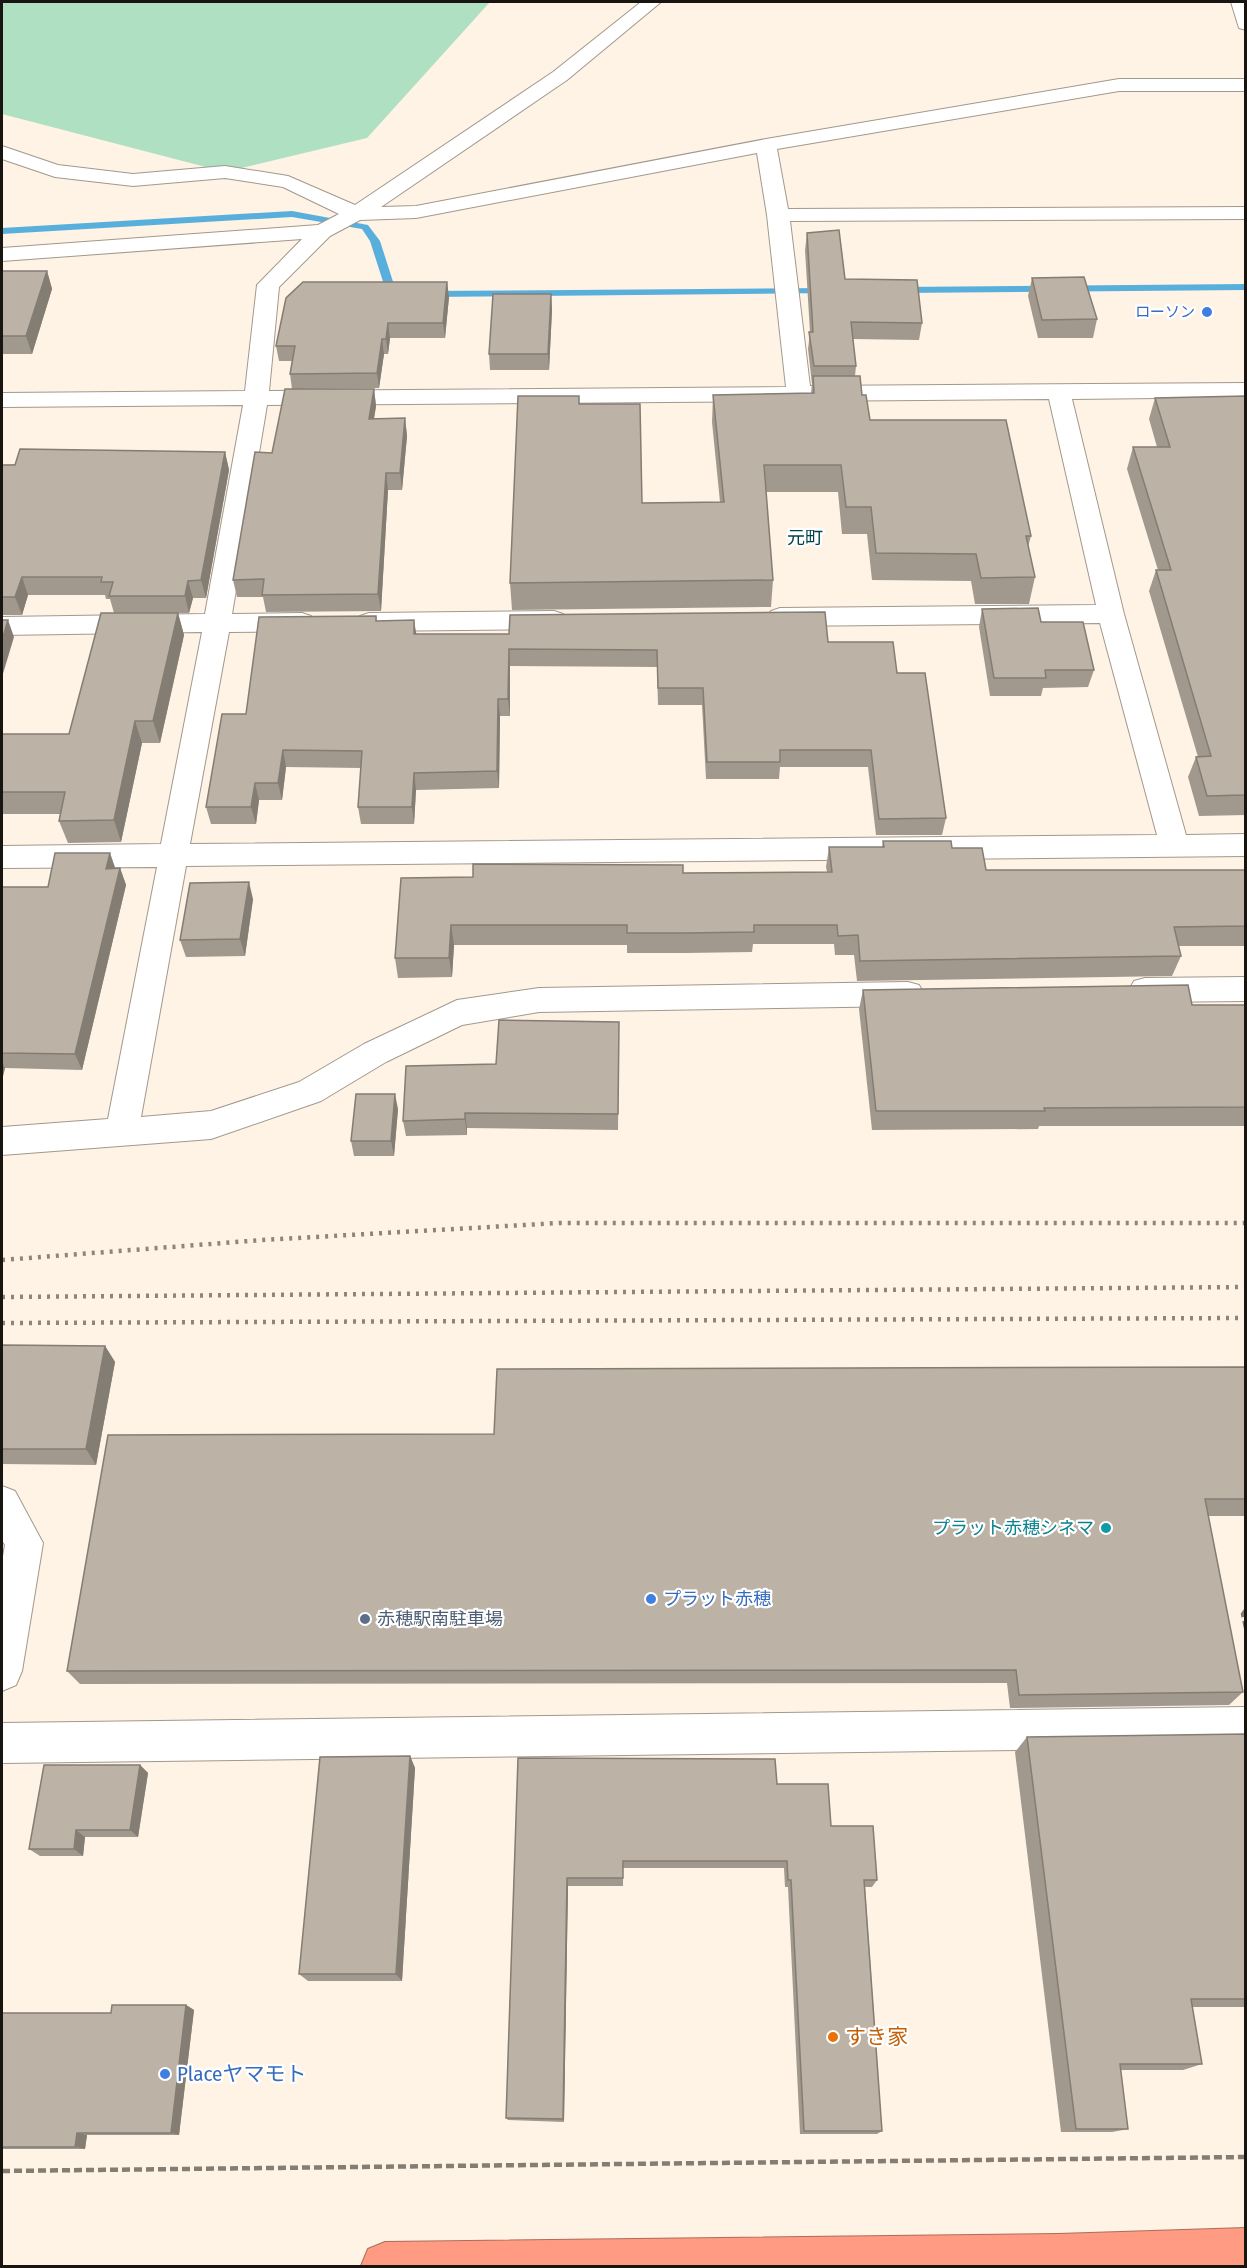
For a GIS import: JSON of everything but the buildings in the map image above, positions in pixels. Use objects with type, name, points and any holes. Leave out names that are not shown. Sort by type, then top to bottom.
[{"type":"highway","points":[[385,2266],[1058,2258],[1245,2251]]},
{"type":"street","points":[[123,1132],[256,398],[268,285],[322,231],[356,214],[560,76],[652,2]]},
{"type":"street","points":[[1240,2],[1245,24]]},
{"type":"street","points":[[2,152],[55,171],[133,180],[225,172],[288,182],[356,214],[416,212],[766,144],[1119,85],[1245,85]]},
{"type":"street","points":[[766,144],[778,215],[800,393]]},
{"type":"street","points":[[778,215],[1245,213]]},
{"type":"street","points":[[2,254],[322,231]]},
{"type":"street","points":[[2,400],[1245,390]]},
{"type":"street","points":[[1059,392],[1111,614],[1174,845]]},
{"type":"street","points":[[753,618],[1111,614]]},
{"type":"street","points":[[2,626],[575,620]]},
{"type":"street","points":[[2,857],[1245,845]]},
{"type":"street","points":[[1114,991],[1245,989]]},
{"type":"street","points":[[2,1141],[211,1125],[310,1092],[375,1053],[457,1013],[539,1000],[934,994]]},
{"type":"street","points":[[2,1504],[24,1543],[2,1671]]},
{"type":"street","points":[[2,1743],[1245,1727]]},
{"type":"path","points":[[1245,1610],[1243,1614],[1245,1628]]},
{"type":"path","points":[[2,2171],[1245,2157]]},
{"type":"green space","points":[[2,2],[490,2],[367,138],[225,172],[2,114]]},
{"type":"waterway","points":[[2,231],[292,214],[365,227],[375,241],[392,294],[401,294]]},
{"type":"waterway","points":[[899,290],[1246,287]]},
{"type":"waterway","points":[[428,294],[827,291]]},
{"type":"railway","points":[[2,1260],[262,1240],[559,1223],[1246,1223]]},
{"type":"railway","points":[[2,1297],[1246,1287]]},
{"type":"railway","points":[[2,1323],[1246,1318]]},
{"type":"place","name":"ローソン","points":[[1207,312]]},
{"type":"place","name":"プラット赤穂シネマ","points":[[1106,1528]]},
{"type":"place","name":"プラット赤穂","points":[[651,1599]]},
{"type":"place","name":"赤穂駅南駐車場","points":[[365,1619]]},
{"type":"place","name":"すき家","points":[[833,2037]]},
{"type":"place","name":"Placeヤマモト","points":[[165,2074]]},
{"type":"district","name":"元町","points":[[805,538]]}]
